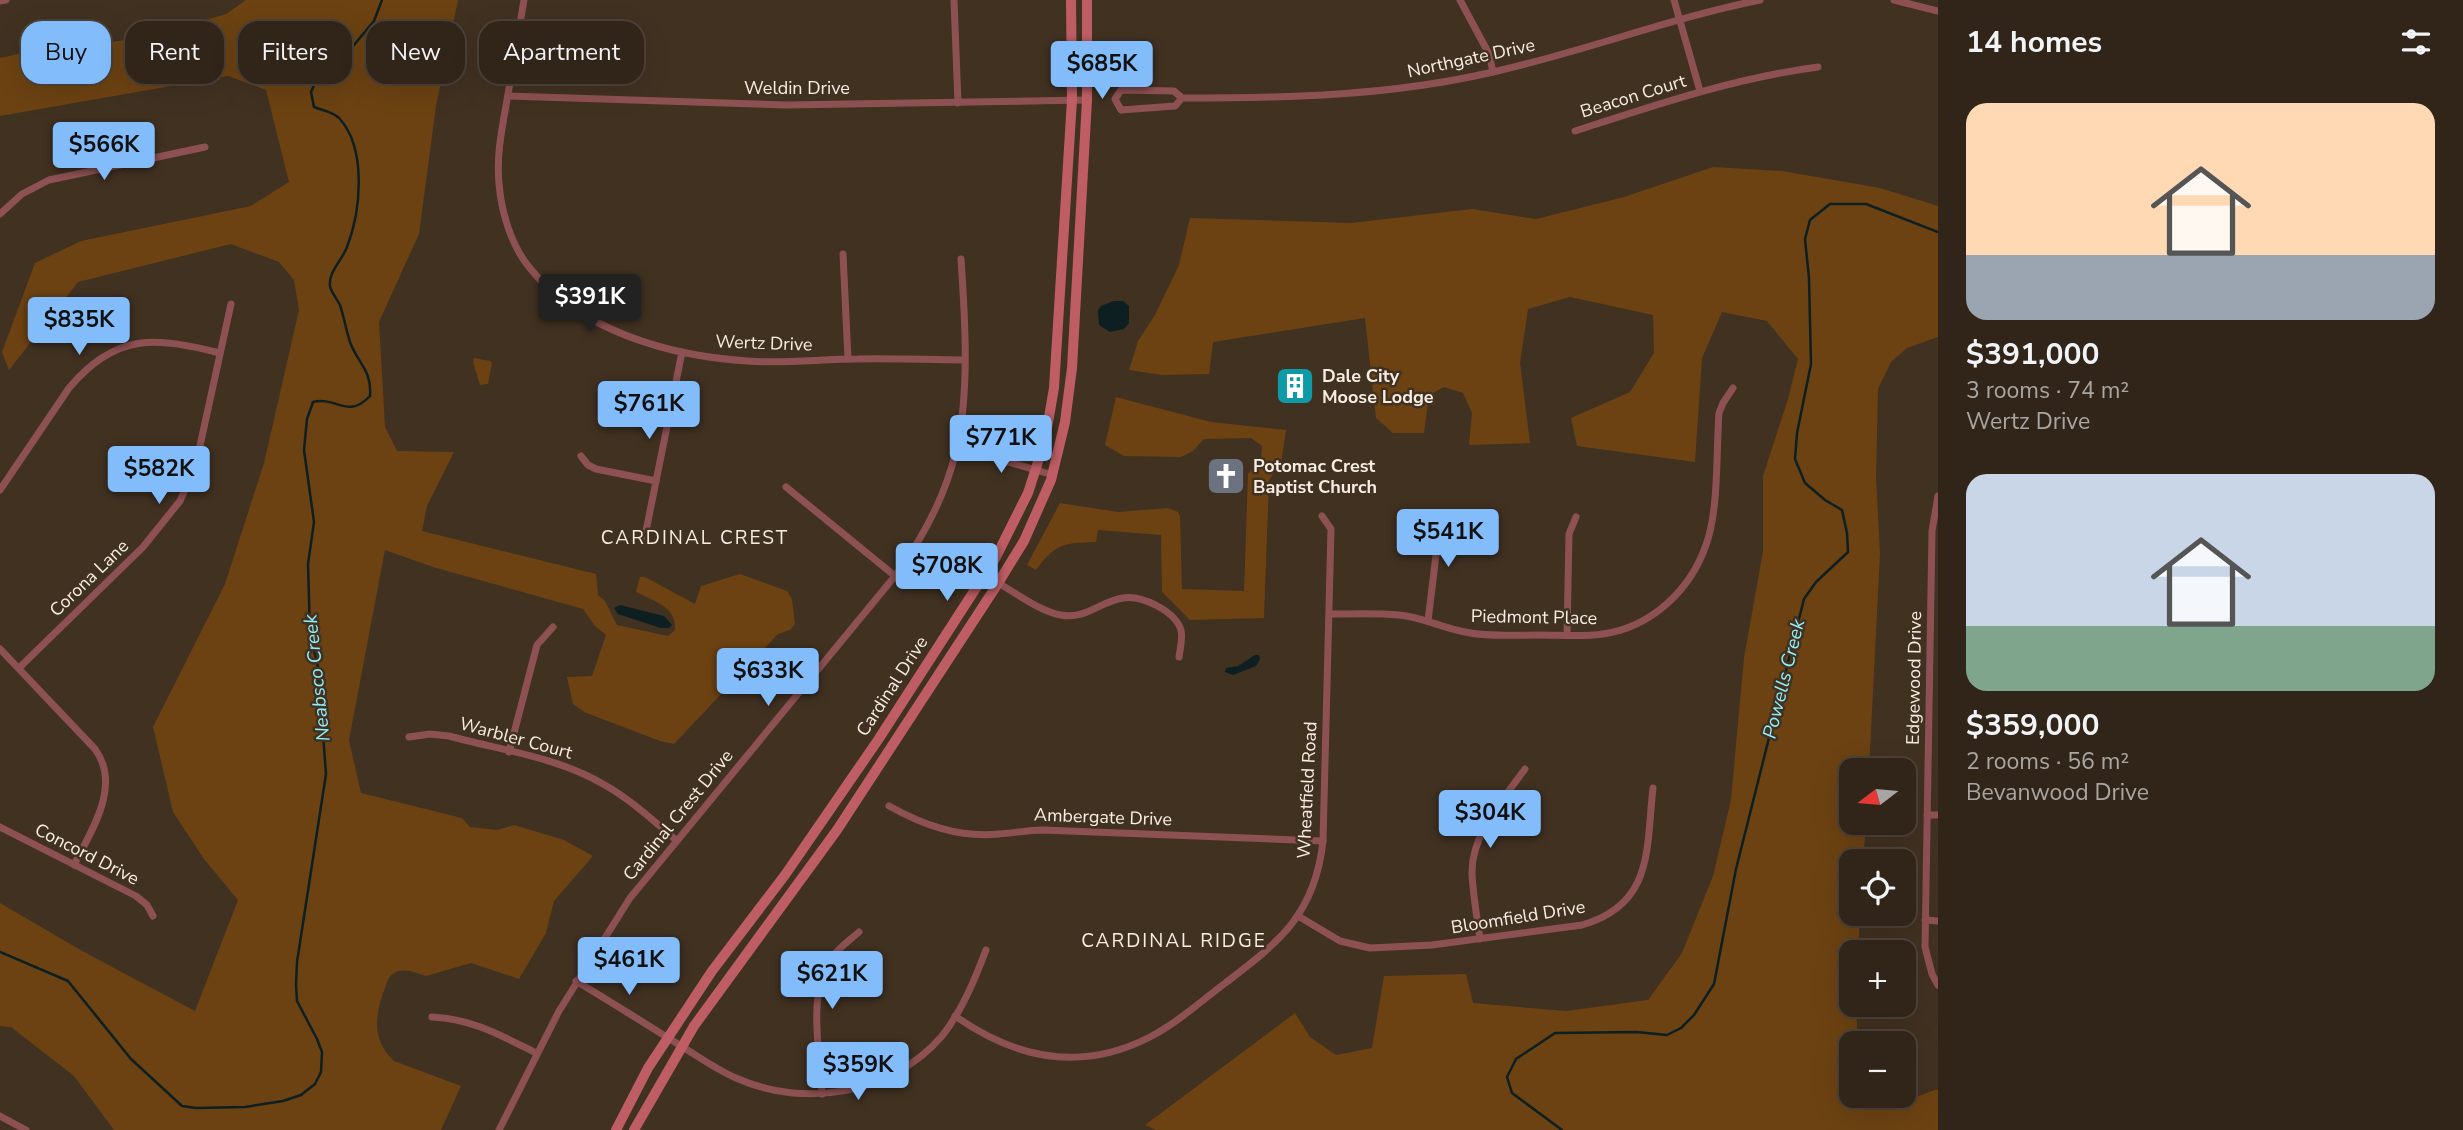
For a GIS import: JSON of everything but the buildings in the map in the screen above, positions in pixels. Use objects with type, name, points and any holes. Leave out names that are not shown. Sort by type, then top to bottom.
[{"type":"main road","name":"Cardinal Drive","points":[[616,1130],[667,1037],[712,971],[785,875],[878,740],[996,557],[1020,512],[1036,470],[1049,421],[1054,387],[1072,100],[1071,0]]},
{"type":"main road","name":"Cardinal Drive","points":[[634,1130],[682,1046],[731,973],[837,831],[998,583],[1024,541],[1053,475],[1071,379],[1087,100],[1087,0]]},
{"type":"street","points":[[0,1],[6,0]]},
{"type":"street","name":"Wertz Drive","points":[[524,0],[498,149],[499,185],[508,225],[527,265],[548,288],[583,314],[622,334],[682,352],[746,361],[964,360]]},
{"type":"street","points":[[954,0],[958,103]]},
{"type":"street","points":[[1460,0],[1489,54],[1493,72]]},
{"type":"street","name":"Beacon Court","points":[[1674,0],[1700,92]]},
{"type":"street","name":"Northgate Drive","points":[[1182,99],[1174,91],[1137,92],[1128,89],[1121,90],[1115,99],[1121,110],[1129,111],[1137,107],[1175,106],[1182,99],[1370,93],[1446,82],[1493,72],[1760,0]]},
{"type":"street","points":[[1894,0],[1938,11]]},
{"type":"street","name":"Beacon Court","points":[[1574,131],[1700,92],[1784,72],[1818,67]]},
{"type":"street","name":"Weldin Drive","points":[[508,96],[786,105],[1087,100]]},
{"type":"street","points":[[0,214],[22,194],[49,180],[205,147]]},
{"type":"street","points":[[843,254],[848,359]]},
{"type":"street","name":"Cardinal Crest Drive","points":[[499,1130],[576,981],[630,898],[895,576],[937,507],[957,447],[961,419],[964,360],[961,259]]},
{"type":"street","name":"Corona Lane","points":[[19,668],[144,547],[175,508],[196,464],[231,304]]},
{"type":"street","points":[[0,489],[69,388],[100,358],[126,346],[147,341],[220,353]]},
{"type":"street","points":[[645,536],[682,352]]},
{"type":"street","name":"Piedmont Place","points":[[1330,614],[1397,615],[1487,635],[1615,632],[1644,621],[1672,600],[1691,577],[1699,562],[1711,527],[1719,414],[1733,388]]},
{"type":"street","points":[[957,447],[1053,475]]},
{"type":"street","points":[[580,456],[596,469],[656,481]]},
{"type":"street","points":[[786,487],[895,576]]},
{"type":"street","name":"Edgewood Drive","points":[[1938,496],[1932,531],[1925,920],[1928,961],[1938,985]]},
{"type":"street","points":[[1428,621],[1436,555],[1447,513]]},
{"type":"street","name":"Wheatfield Road","points":[[955,1016],[987,1037],[1020,1050],[1077,1057],[1113,1052],[1167,1027],[1259,958],[1291,928],[1314,884],[1323,841],[1331,528],[1322,516]]},
{"type":"street","points":[[1567,635],[1569,534],[1576,517]]},
{"type":"street","points":[[998,583],[1047,610],[1062,615],[1084,615],[1112,601],[1135,598],[1162,608],[1174,619],[1182,635],[1179,657]]},
{"type":"street","points":[[509,752],[537,645],[553,627]]},
{"type":"street","points":[[0,649],[95,748],[101,761],[106,786],[103,805],[74,865]]},
{"type":"street","name":"Warbler Court","points":[[410,737],[430,734],[449,736],[562,765],[601,782],[621,795],[676,840]]},
{"type":"street","points":[[1480,939],[1472,873],[1476,846],[1488,822],[1525,769]]},
{"type":"street","name":"Bloomfield Drive","points":[[1298,916],[1340,941],[1370,948],[1422,946],[1595,922],[1616,910],[1634,891],[1644,870],[1653,788]]},
{"type":"street","name":"Ambergate Drive","points":[[889,806],[918,822],[962,833],[999,834],[1043,830],[1323,841]]},
{"type":"street","points":[[1927,815],[1938,815]]},
{"type":"street","name":"Concord Drive","points":[[0,827],[136,896],[153,916]]},
{"type":"street","points":[[1925,920],[1938,921]]},
{"type":"street","points":[[822,1094],[817,1003],[820,983],[831,958],[859,932]]},
{"type":"street","points":[[576,981],[716,1068],[756,1086],[792,1093],[822,1094],[862,1087],[897,1072],[929,1049],[943,1034],[968,994],[986,950]]},
{"type":"street","points":[[432,1017],[481,1025],[536,1054]]},
{"type":"street","points":[[0,1116],[26,1130]]},
{"type":"shaded area","points":[[246,0],[458,0],[454,21],[366,21],[366,84],[441,84],[419,234],[379,322],[385,427],[397,451],[454,452],[427,506],[422,531],[596,574],[598,595],[605,601],[617,625],[668,636],[675,630],[675,622],[663,606],[636,592],[640,577],[645,577],[695,604],[701,586],[740,574],[787,591],[792,599],[795,624],[790,630],[778,634],[674,744],[584,712],[573,704],[567,677],[592,676],[606,635],[595,626],[583,609],[433,567],[385,550],[349,740],[361,793],[462,818],[470,827],[497,830],[514,825],[564,840],[593,856],[554,901],[546,933],[519,979],[471,963],[426,976],[398,971],[388,980],[377,1017],[378,1036],[387,1053],[394,1061],[461,1086],[441,1130],[114,1130],[74,1076],[11,1027],[0,1026],[0,903],[84,952],[195,1011],[238,900],[204,859],[173,812],[153,727],[225,584],[264,463],[299,310],[294,280],[279,262],[231,244],[78,282],[9,370],[2,352],[35,263],[81,241],[251,206],[289,182],[266,90],[250,84],[352,84],[352,21],[238,21],[238,80],[224,77],[224,21],[202,21],[226,14]]},
{"type":"shaded area","points":[[125,40],[125,84],[182,84],[0,116],[0,58],[21,53],[21,84],[111,84],[111,42]]},
{"type":"shaded area","points":[[1713,167],[1782,171],[1880,188],[1938,206],[1938,337],[1907,348],[1891,362],[1878,389],[1876,477],[1880,554],[1870,758],[1839,758],[1839,835],[1865,835],[1864,849],[1839,849],[1839,926],[1859,926],[1859,940],[1839,940],[1839,1017],[1857,1017],[1857,1031],[1839,1031],[1839,1108],[1916,1108],[1916,1097],[1938,1089],[1938,1130],[1156,1130],[1145,1125],[1295,1013],[1310,1037],[1336,1055],[1372,1048],[1384,976],[1466,974],[1473,1003],[1566,1011],[1648,1000],[1682,953],[1713,876],[1731,800],[1744,658],[1763,551],[1763,476],[1798,359],[1767,321],[1722,312],[1702,358],[1695,462],[1577,446],[1571,418],[1630,392],[1654,353],[1653,315],[1570,297],[1528,309],[1520,363],[1530,443],[1469,445],[1472,413],[1463,393],[1444,387],[1429,395],[1424,433],[1393,433],[1376,418],[1365,318],[1213,342],[1209,374],[1162,375],[1129,370],[1138,341],[1155,315],[1179,265],[1190,218],[1351,223],[1472,209],[1536,219],[1624,197]]},
{"type":"shaded area","points":[[1114,301],[1123,301],[1129,306],[1129,323],[1124,329],[1110,332],[1099,325],[1098,310]]},
{"type":"shaded area","points":[[474,358],[492,363],[488,384],[480,385]]},
{"type":"shaded area","points":[[1116,397],[1211,422],[1286,430],[1281,463],[1269,480],[1264,618],[1190,620],[1162,592],[1161,535],[1098,530],[1096,542],[1062,546],[1049,554],[1036,570],[1027,565],[1060,503],[1118,512],[1168,508],[1178,512],[1180,516],[1182,589],[1244,591],[1248,474],[1261,459],[1262,446],[1251,438],[1204,439],[1193,451],[1181,457],[1124,456],[1105,445]]},
{"type":"shaded area","points":[[620,605],[664,616],[672,625],[669,628],[661,628],[618,614],[614,608]]},
{"type":"shaded area","points":[[1259,655],[1260,659],[1256,666],[1233,675],[1225,672],[1226,668],[1238,666]]},
{"type":"waterway","name":"Neabsco Creek","points":[[0,952],[68,981],[131,1059],[182,1106],[245,1107],[283,1101],[301,1095],[315,1084],[321,1072],[322,1052],[297,1001],[296,985],[297,962],[326,774],[318,667],[310,635],[308,564],[314,522],[304,450],[307,419],[313,402],[355,406],[370,396],[370,387],[367,373],[353,350],[340,305],[330,286],[331,276],[347,247],[356,216],[358,163],[348,131],[337,116],[314,107],[311,92],[317,79],[354,45],[374,21],[382,0]]},
{"type":"waterway","name":"Powells Creek","points":[[1562,1130],[1512,1093],[1507,1077],[1516,1059],[1555,1033],[1637,1032],[1667,1035],[1681,1028],[1694,1015],[1714,984],[1736,869],[1804,599],[1816,582],[1848,552],[1842,510],[1805,483],[1795,459],[1797,433],[1811,364],[1809,278],[1805,239],[1810,220],[1830,204],[1866,204],[1938,232]]},
{"type":"place","name":"Dale City Moose Lodge","points":[[1295,386]]},
{"type":"place","name":"Potomac Crest Baptist Church","points":[[1226,476]]},
{"type":"district","name":"CARDINAL CREST","points":[[695,538]]},
{"type":"district","name":"CARDINAL RIDGE","points":[[1174,941]]}]
